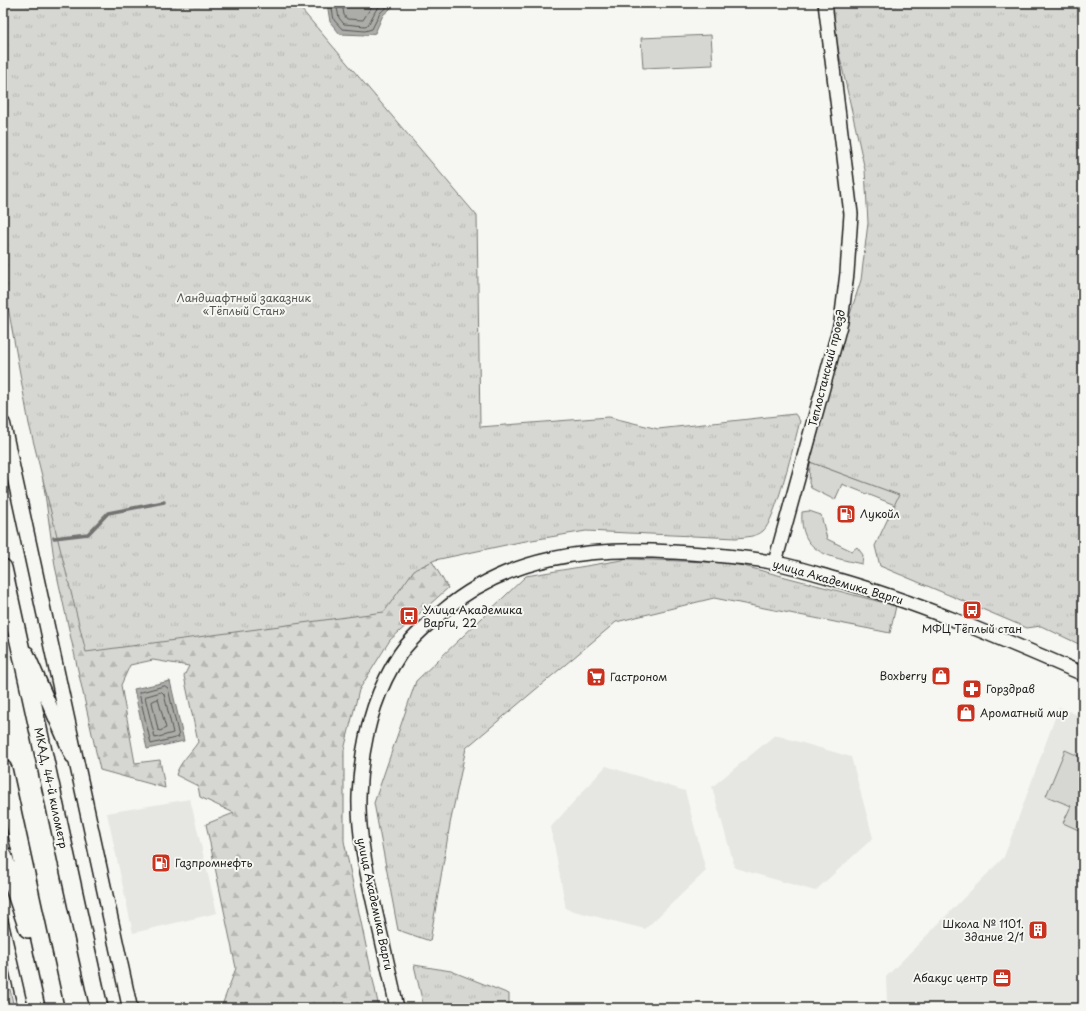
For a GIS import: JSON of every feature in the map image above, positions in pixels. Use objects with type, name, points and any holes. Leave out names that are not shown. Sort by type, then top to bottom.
[{"type":"highway","name":"МКАД, 44-й километр","points":[[3,568],[99,1008]]},
{"type":"highway","points":[[3,769],[54,1004]]},
{"type":"highway","points":[[3,856],[54,1004]]},
{"type":"main road","points":[[3,424],[130,1008]]},
{"type":"street","name":"Теплостанский проезд","points":[[775,562],[841,322],[848,273],[851,214],[825,3]]},
{"type":"street","name":"улица Академика Варги","points":[[397,1008],[365,863],[360,830],[359,797],[362,763],[371,713],[401,653],[430,622],[457,599],[485,581],[517,568],[552,559],[574,554],[616,551],[656,551],[716,555],[775,562],[879,591],[966,625],[1083,674]]},
{"type":"street","points":[[16,629],[79,773]]},
{"type":"street","points":[[3,921],[23,1008]]},
{"type":"shaded area","points":[[1059,707],[1083,717],[1083,1008],[897,1008],[887,1002],[886,977],[1004,857]]},
{"type":"shaded area","points":[[775,735],[851,757],[873,838],[815,891],[735,868],[712,787]]},
{"type":"shaded area","points":[[606,766],[685,791],[706,871],[645,929],[566,909],[551,827]]},
{"type":"shaded area","name":"Газпромнефть","points":[[190,799],[217,913],[133,933],[107,813]]},
{"type":"green space","name":"Ландшафтный заказник «Тёплый Стан»","points":[[3,3],[275,57],[437,169],[438,430],[412,528],[448,588],[390,640],[359,690],[344,750],[344,841],[379,1008],[221,1008],[236,968],[206,824],[234,813],[200,797],[198,786],[176,775],[182,762],[198,742],[184,676],[189,666],[153,660],[130,665],[121,685],[135,763],[160,760],[165,788],[100,770],[55,566],[24,342]]},
{"type":"green space","name":"Ландшафтный заказник «Тёплый Стан»","points":[[3,3],[296,3],[477,216],[480,427],[609,417],[658,429],[795,414],[800,421],[779,497],[768,524],[763,531],[757,534],[736,538],[586,531],[520,542],[435,560],[414,570],[384,612],[86,652],[29,424],[3,279]]},
{"type":"green space","points":[[830,3],[1083,3],[1083,646],[1041,626],[1027,628],[880,566],[875,546],[899,495],[810,462],[845,330],[861,280],[868,223],[865,170],[838,49]]},
{"type":"green space","points":[[711,35],[713,65],[643,68],[641,38]]},
{"type":"green space","points":[[810,462],[900,495],[895,505],[842,484],[835,500],[811,488],[809,483]]},
{"type":"green space","points":[[809,511],[821,515],[827,539],[852,551],[857,547],[863,555],[862,564],[828,555],[811,545],[802,526],[802,512]]},
{"type":"green space","points":[[628,559],[732,563],[896,606],[890,633],[714,598],[616,622],[466,748],[450,824],[430,941],[398,930],[374,803],[416,681],[526,576]]},
{"type":"green space","points":[[1065,750],[1083,758],[1083,832],[1063,823],[1071,806],[1046,796]]},
{"type":"green space","points":[[414,965],[451,971],[509,994],[509,1008],[490,1008],[473,1005],[472,1008],[424,1008]]},
{"type":"green space","points":[[10,989],[14,1008],[3,1008],[3,991]]},
{"type":"water","points":[[327,3],[397,3],[383,15],[375,33],[366,35],[340,34],[330,22]]},
{"type":"water","points":[[170,681],[184,741],[147,749],[134,689]]},
{"type":"waterway","points":[[54,538],[88,534],[108,513],[164,502]]},
{"type":"place","name":"Лукойл","points":[[846,514]]},
{"type":"place","name":"МФЦ Тёплый стан","points":[[972,610]]},
{"type":"place","name":"Улица Академика Варги, 22","points":[[409,616]]},
{"type":"place","name":"Boxberry","points":[[941,676]]},
{"type":"place","name":"Гастроном","points":[[596,677]]},
{"type":"place","name":"Горздрав","points":[[972,689]]},
{"type":"place","name":"Ароматный мир","points":[[966,713]]},
{"type":"place","name":"Газпромнефть","points":[[161,863]]},
{"type":"place","name":"Школа № 1101. Здание 2/1","points":[[1038,930]]},
{"type":"place","name":"Абакус центр","points":[[1002,978]]}]
